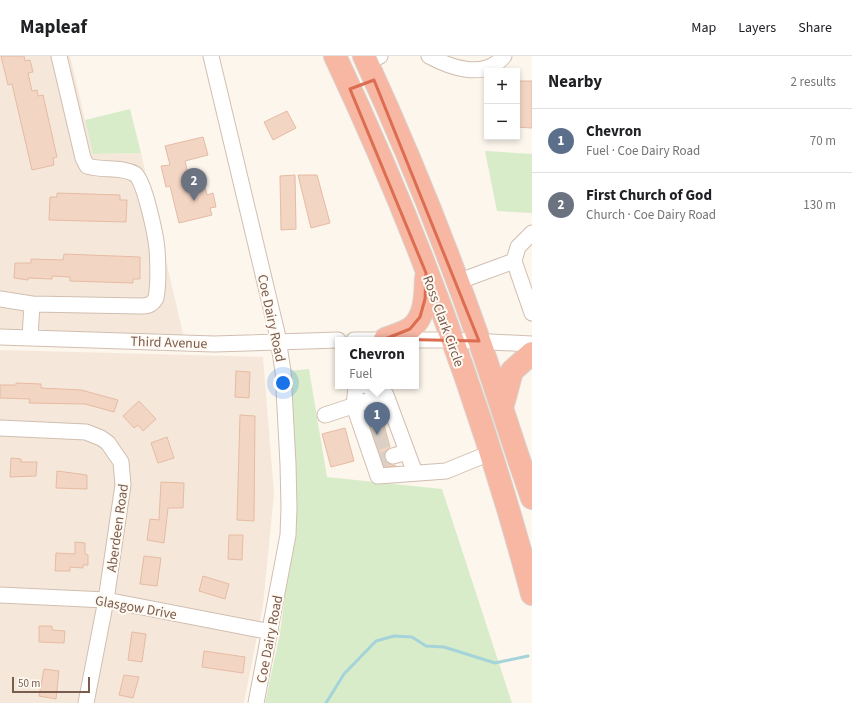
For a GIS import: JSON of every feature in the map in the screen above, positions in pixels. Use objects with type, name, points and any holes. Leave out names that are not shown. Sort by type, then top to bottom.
[{"type":"highway","name":"Ross Clark Circle","points":[[334,56],[350,89],[386,173],[452,340],[490,453],[532,594]]},
{"type":"highway","name":"Ross Clark Circle","points":[[371,64],[479,341],[532,498]]},
{"type":"highway","points":[[350,89],[371,64]]},
{"type":"highway","points":[[389,337],[410,328],[420,317],[425,299],[426,273]]},
{"type":"highway","points":[[502,408],[512,371],[532,352]]},
{"type":"street","points":[[0,299],[32,304],[147,306],[153,303],[158,291],[157,247],[143,184],[137,174],[128,170],[97,169],[87,166],[83,158],[59,56]]},
{"type":"street","name":"Coe Dairy Road","points":[[212,56],[280,343],[283,371],[289,507],[288,535],[271,632],[256,703]]},
{"type":"street","points":[[429,56],[442,63],[466,70],[488,67],[504,56]]},
{"type":"street","points":[[532,233],[518,247],[514,261],[532,313]]},
{"type":"street","points":[[457,282],[514,261]]},
{"type":"street","points":[[30,338],[32,304]]},
{"type":"street","name":"Third Avenue","points":[[0,337],[214,344],[335,340]]},
{"type":"street","points":[[419,340],[532,344]]},
{"type":"street","points":[[356,389],[354,406],[367,433],[378,476],[446,471],[490,453]]},
{"type":"street","points":[[373,389],[386,395]]},
{"type":"street","points":[[386,395],[390,424],[400,454],[415,473]]},
{"type":"street","points":[[325,415],[386,395]]},
{"type":"street","name":"Aberdeen Road","points":[[0,428],[86,432],[101,438],[118,455],[123,470],[123,485],[106,600],[86,703]]},
{"type":"street","name":"Glasgow Drive","points":[[0,595],[106,600],[271,632]]},
{"type":"highlighted area","points":[[374,80],[479,341],[385,339],[410,329],[420,317],[425,299],[426,273],[350,89]]},
{"type":"shaded area","points":[[0,56],[70,56],[93,154],[141,153],[184,338],[0,330]]},
{"type":"shaded area","points":[[0,350],[263,357],[274,494],[263,605],[244,703],[0,703]]},
{"type":"green space","points":[[130,109],[141,153],[93,154],[85,120]]},
{"type":"green space","points":[[485,151],[532,154],[532,213],[497,211]]},
{"type":"green space","points":[[309,369],[327,477],[442,489],[512,703],[265,703],[280,633],[297,506],[288,371]]},
{"type":"building","points":[[1,56],[24,56],[25,61],[30,60],[33,72],[28,73],[32,91],[37,90],[38,96],[43,95],[57,157],[53,158],[54,165],[32,170],[12,84],[8,85]]},
{"type":"building","points":[[520,81],[532,81],[532,128],[520,127]]},
{"type":"building","points":[[287,111],[296,128],[273,140],[264,122]]},
{"type":"building","points":[[203,137],[208,155],[185,161],[192,190],[205,187],[207,195],[213,193],[216,207],[210,208],[212,215],[179,223],[170,186],[166,187],[161,166],[170,165],[165,146]]},
{"type":"building","points":[[295,175],[296,229],[281,230],[280,176]]},
{"type":"building","points":[[298,175],[317,175],[330,223],[311,228]]},
{"type":"building","points":[[57,193],[120,195],[120,200],[127,200],[126,222],[49,220],[50,197],[57,197]]},
{"type":"building","points":[[64,254],[140,257],[140,279],[133,279],[133,283],[70,281],[70,277],[52,276],[52,279],[28,278],[28,280],[14,278],[15,263],[31,263],[31,259],[63,260]]},
{"type":"building","points":[[236,371],[250,372],[249,398],[235,397]]},
{"type":"building","points":[[16,383],[41,384],[41,388],[81,390],[118,400],[114,412],[85,404],[29,403],[30,399],[0,398],[0,385],[16,385]]},
{"type":"building","points":[[139,401],[156,419],[143,431],[138,425],[134,428],[123,416]]},
{"type":"building","points":[[379,407],[390,447],[384,453],[384,459],[387,463],[396,466],[384,467],[365,411]]},
{"type":"building","points":[[240,415],[255,416],[254,521],[237,520]]},
{"type":"building","points":[[345,428],[354,461],[331,467],[322,434]]},
{"type":"building","points":[[167,437],[174,458],[158,463],[151,443]]},
{"type":"building","points":[[11,458],[21,459],[21,462],[37,462],[36,476],[10,477]]},
{"type":"building","points":[[57,471],[87,475],[87,489],[56,488]]},
{"type":"building","points":[[161,482],[184,483],[183,508],[168,508],[164,543],[147,540],[150,519],[159,520]]},
{"type":"building","points":[[229,535],[243,535],[242,560],[228,559]]},
{"type":"building","points":[[75,542],[85,543],[85,554],[88,555],[88,565],[83,565],[83,568],[70,567],[70,571],[55,571],[56,553],[75,554]]},
{"type":"building","points":[[144,556],[161,558],[157,586],[140,584]]},
{"type":"building","points":[[203,576],[229,584],[225,599],[199,591]]},
{"type":"building","points":[[39,626],[52,626],[52,630],[65,631],[64,643],[39,642]]},
{"type":"building","points":[[132,632],[146,634],[142,662],[128,660]]},
{"type":"building","points":[[204,651],[245,657],[243,673],[202,667]]},
{"type":"building","points":[[44,669],[59,671],[56,699],[39,696]]},
{"type":"building","points":[[124,675],[139,677],[133,698],[119,695]]},
{"type":"waterway","points":[[326,703],[344,674],[376,641],[394,636],[412,637],[426,646],[444,647],[495,663],[528,656]]},
{"type":"tunnel","points":[[366,419],[381,414]]},
{"type":"tunnel","points":[[370,431],[385,427]]},
{"type":"tunnel","points":[[374,444],[388,439]]},
{"type":"tunnel","points":[[378,461],[393,456]]},
{"type":"place","name":"First Church of God","points":[[194,201]]},
{"type":"place","name":"Chevron","points":[[377,435]]}]
